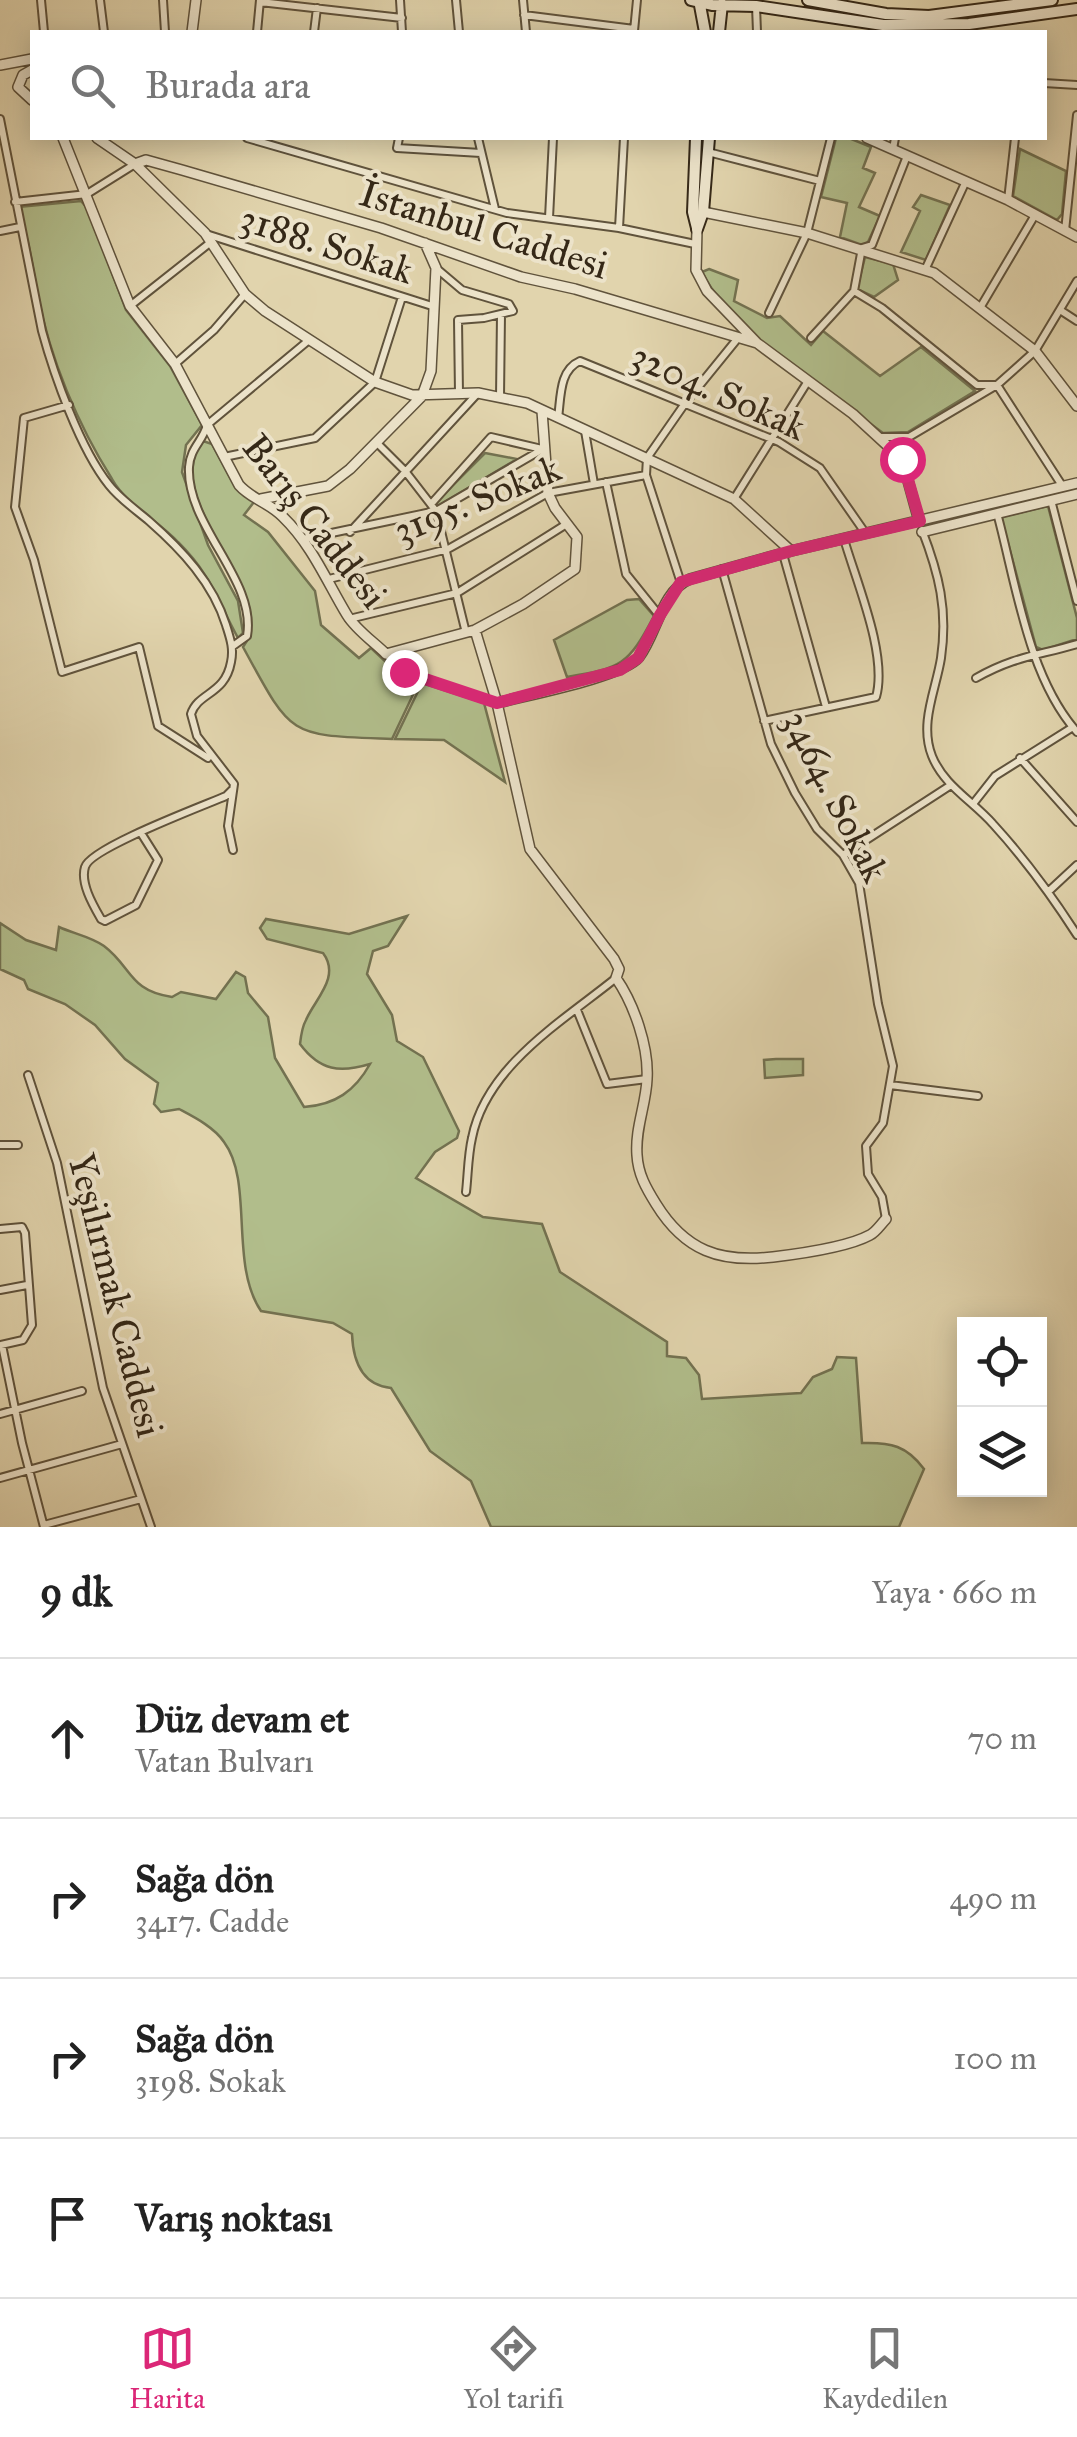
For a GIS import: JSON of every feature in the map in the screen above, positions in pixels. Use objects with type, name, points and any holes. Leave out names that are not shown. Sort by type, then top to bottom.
[{"type":"main road","points":[[808,0],[908,16],[960,6],[1052,0]]},
{"type":"main road","points":[[704,30],[697,1],[756,6],[844,26],[902,29],[1077,9]]},
{"type":"main road","points":[[719,30],[722,3]]},
{"type":"main road","points":[[696,140],[693,212],[697,230]]},
{"type":"main road","points":[[697,230],[709,140]]},
{"type":"street","points":[[41,0],[44,30]]},
{"type":"street","points":[[100,0],[104,30]]},
{"type":"street","points":[[162,0],[165,30]]},
{"type":"street","points":[[192,30],[196,0]]},
{"type":"street","points":[[400,0],[402,30]]},
{"type":"street","points":[[456,0],[459,30]]},
{"type":"street","points":[[524,0],[526,30]]},
{"type":"street","points":[[634,30],[637,0]]},
{"type":"street","points":[[257,30],[260,1],[402,18]]},
{"type":"street","points":[[756,6],[757,30]]},
{"type":"street","points":[[314,30],[316,8]]},
{"type":"street","points":[[524,15],[627,30]]},
{"type":"street","points":[[0,66],[30,59]]},
{"type":"street","points":[[30,71],[23,75],[18,86],[30,98]]},
{"type":"street","points":[[1047,84],[1077,84]]},
{"type":"street","points":[[1065,231],[1077,116]]},
{"type":"street","points":[[0,119],[42,330],[68,405],[110,486],[204,578],[233,646],[231,666],[222,686],[199,702],[191,714],[197,736],[231,779],[234,798],[228,826],[234,850]]},
{"type":"street","name":"Barış Caddesi","points":[[64,140],[130,306],[175,364],[239,486],[283,516],[329,578],[349,619],[386,654],[471,632],[575,569],[576,537],[548,493],[542,411]]},
{"type":"street","points":[[99,140],[134,164],[208,237],[245,294],[375,382],[394,391],[422,396],[478,393],[527,403],[734,499],[787,552],[826,707]]},
{"type":"street","points":[[254,140],[496,209],[694,244]]},
{"type":"street","points":[[399,140],[397,148],[481,153]]},
{"type":"street","points":[[478,140],[496,209]]},
{"type":"street","points":[[549,218],[553,140]]},
{"type":"street","points":[[618,228],[624,140]]},
{"type":"street","points":[[770,313],[808,233],[830,140]]},
{"type":"street","points":[[1008,200],[1013,140]]},
{"type":"street","points":[[894,143],[908,155],[1008,200],[1077,237]]},
{"type":"street","points":[[708,152],[820,182]]},
{"type":"street","points":[[862,248],[872,245],[908,155]]},
{"type":"street","name":"İstanbul Caddesi","points":[[134,164],[146,160],[182,170],[425,243],[521,277],[757,343]]},
{"type":"street","points":[[14,202],[86,194],[134,164]]},
{"type":"street","points":[[0,176],[8,168]]},
{"type":"street","points":[[925,270],[966,182]]},
{"type":"street","points":[[702,212],[808,233],[934,272],[1035,351],[1077,406]]},
{"type":"street","points":[[980,308],[1035,215]]},
{"type":"street","points":[[0,231],[20,227]]},
{"type":"street","points":[[697,230],[696,270],[707,291],[757,343],[881,437],[902,459],[936,563],[943,625],[941,660],[926,727],[932,756],[951,785],[1049,891],[1077,935]]},
{"type":"street","points":[[130,306],[208,237]]},
{"type":"street","name":"3188. Sokak","points":[[208,237],[432,306]]},
{"type":"street","points":[[425,243],[436,268],[462,290],[512,308],[510,313],[458,320],[459,394]]},
{"type":"street","points":[[811,338],[854,291],[862,248]]},
{"type":"street","points":[[261,500],[328,486],[422,396],[431,371],[436,268]]},
{"type":"street","points":[[881,437],[908,437],[997,385],[1035,351],[1077,282]]},
{"type":"street","points":[[854,291],[882,308],[976,385],[997,385]]},
{"type":"street","points":[[175,364],[214,330],[245,294]]},
{"type":"street","points":[[224,457],[315,438],[375,382],[402,297]]},
{"type":"street","points":[[1060,310],[1077,321]]},
{"type":"street","points":[[500,397],[501,314]]},
{"type":"street","points":[[681,582],[646,474],[647,458],[738,338]]},
{"type":"street","points":[[233,646],[247,636],[249,626],[243,598],[197,506],[188,471],[191,449],[207,425],[309,340]]},
{"type":"street","name":"3204. Sokak","points":[[558,418],[568,368],[580,362],[770,438],[820,468],[866,534]]},
{"type":"street","points":[[734,499],[808,381]]},
{"type":"street","points":[[997,385],[1063,487]]},
{"type":"street","points":[[350,532],[478,393]]},
{"type":"street","points":[[68,405],[24,418],[15,507],[34,560],[62,672],[139,647],[158,726],[214,762]]},
{"type":"street","points":[[585,430],[594,484]]},
{"type":"street","points":[[202,437],[216,441]]},
{"type":"street","points":[[434,507],[491,437],[543,449]]},
{"type":"street","points":[[376,442],[434,507],[457,593],[497,703],[530,849],[618,968],[616,978],[508,1068],[484,1104],[472,1135],[466,1192]]},
{"type":"street","points":[[302,540],[350,532],[434,507],[543,449]]},
{"type":"street","name":"3195. Sokak","points":[[329,578],[448,549],[548,493],[646,474]]},
{"type":"street","points":[[606,482],[626,574],[660,615]]},
{"type":"street","points":[[921,526],[1077,484]]},
{"type":"street","points":[[386,654],[404,672],[497,703],[620,670],[638,658],[681,582],[866,534],[997,514],[1077,494]]},
{"type":"street","points":[[1051,500],[1077,602]]},
{"type":"street","points":[[972,804],[995,776],[1075,729],[1052,697],[1034,652],[997,514]]},
{"type":"street","points":[[349,619],[457,593],[565,525]]},
{"type":"street","points":[[764,721],[876,697],[879,688],[874,642],[844,539]]},
{"type":"street","name":"3464. Sokak","points":[[722,569],[770,744],[817,828],[843,855],[859,883],[892,1066],[883,1123],[866,1146],[868,1174],[882,1196],[886,1219]]},
{"type":"street","points":[[976,678],[1034,652],[1043,654],[1077,644]]},
{"type":"street","points":[[1020,758],[1077,822]]},
{"type":"street","points":[[843,855],[951,785]]},
{"type":"street","points":[[141,833],[158,860],[133,908],[105,921],[84,880],[86,862],[99,852],[232,790]]},
{"type":"street","points":[[1049,891],[1077,866]]},
{"type":"street","points":[[616,978],[625,991],[640,1034],[648,1080],[636,1128],[642,1182],[680,1236],[708,1252],[739,1261],[802,1253],[872,1235],[886,1219]]},
{"type":"street","points":[[577,1010],[607,1084],[648,1080]]},
{"type":"street","name":"Yeşilırmak Caddesi","points":[[28,1076],[57,1162],[103,1388],[150,1527]]},
{"type":"street","points":[[890,1085],[978,1096]]},
{"type":"street","points":[[0,1145],[18,1145]]},
{"type":"street","points":[[0,1229],[22,1227],[32,1325],[23,1340],[1,1345],[44,1526],[141,1499]]},
{"type":"street","points":[[0,1290],[28,1285]]},
{"type":"street","points":[[0,1414],[82,1391]]},
{"type":"street","points":[[0,1478],[122,1444]]},
{"type":"green space","points":[[835,140],[854,140],[871,147],[863,168],[875,173],[859,207],[880,216],[868,242],[862,245],[840,237],[847,203],[821,197]]},
{"type":"green space","points":[[1020,149],[1066,171],[1062,214],[1057,220],[1013,196]]},
{"type":"green space","points":[[921,195],[950,205],[926,260],[901,252],[920,211],[913,207]]},
{"type":"green space","points":[[81,201],[88,209],[126,310],[170,366],[202,425],[186,445],[182,472],[208,545],[238,601],[243,633],[238,638],[199,566],[112,479],[77,414],[58,367],[43,320],[18,207]]},
{"type":"green space","points":[[865,257],[893,264],[898,280],[874,297],[857,289]]},
{"type":"green space","points":[[709,269],[738,280],[734,301],[767,318],[780,316],[811,345],[823,331],[880,376],[921,347],[975,391],[908,432],[883,433],[758,339],[716,295],[702,272]]},
{"type":"green space","points":[[203,441],[212,444],[235,486],[254,502],[244,515],[268,532],[315,591],[321,625],[359,658],[371,648],[401,676],[420,680],[392,739],[312,732],[297,726],[273,700],[243,647],[251,626],[247,601],[195,490],[193,464]]},
{"type":"green space","points":[[485,453],[517,459],[438,506],[436,502]]},
{"type":"green space","points":[[1048,506],[1077,618],[1077,639],[1043,650],[1036,647],[1001,517]]},
{"type":"green space","points":[[639,599],[654,616],[630,654],[612,667],[567,677],[554,640],[627,600]]},
{"type":"green space","points":[[422,683],[484,703],[505,782],[444,740],[395,739]]},
{"type":"green space","points":[[407,916],[388,946],[373,951],[367,974],[392,1015],[397,1041],[423,1057],[459,1131],[457,1138],[435,1152],[416,1178],[483,1217],[542,1224],[560,1272],[667,1342],[667,1356],[686,1358],[699,1375],[702,1399],[801,1393],[813,1377],[832,1369],[837,1357],[856,1358],[862,1443],[897,1447],[924,1469],[899,1527],[491,1527],[471,1481],[430,1451],[391,1388],[372,1382],[361,1370],[352,1334],[333,1323],[261,1311],[246,1270],[238,1179],[233,1159],[220,1137],[179,1109],[161,1112],[154,1104],[158,1083],[125,1059],[95,1025],[65,1004],[28,989],[24,980],[0,969],[0,923],[26,940],[56,950],[59,927],[94,940],[113,954],[139,984],[172,997],[181,992],[216,999],[236,972],[245,977],[248,993],[268,1017],[275,1058],[304,1107],[315,1106],[343,1095],[370,1064],[340,1069],[323,1065],[300,1044],[305,1023],[325,988],[328,962],[323,953],[267,939],[260,928],[266,919],[349,934]]},
{"type":"green space","points":[[803,1059],[803,1075],[765,1078],[764,1060]]},
{"type":"route","points":[[404,672],[497,703],[620,670],[638,658],[681,582],[920,521],[902,459]]}]
